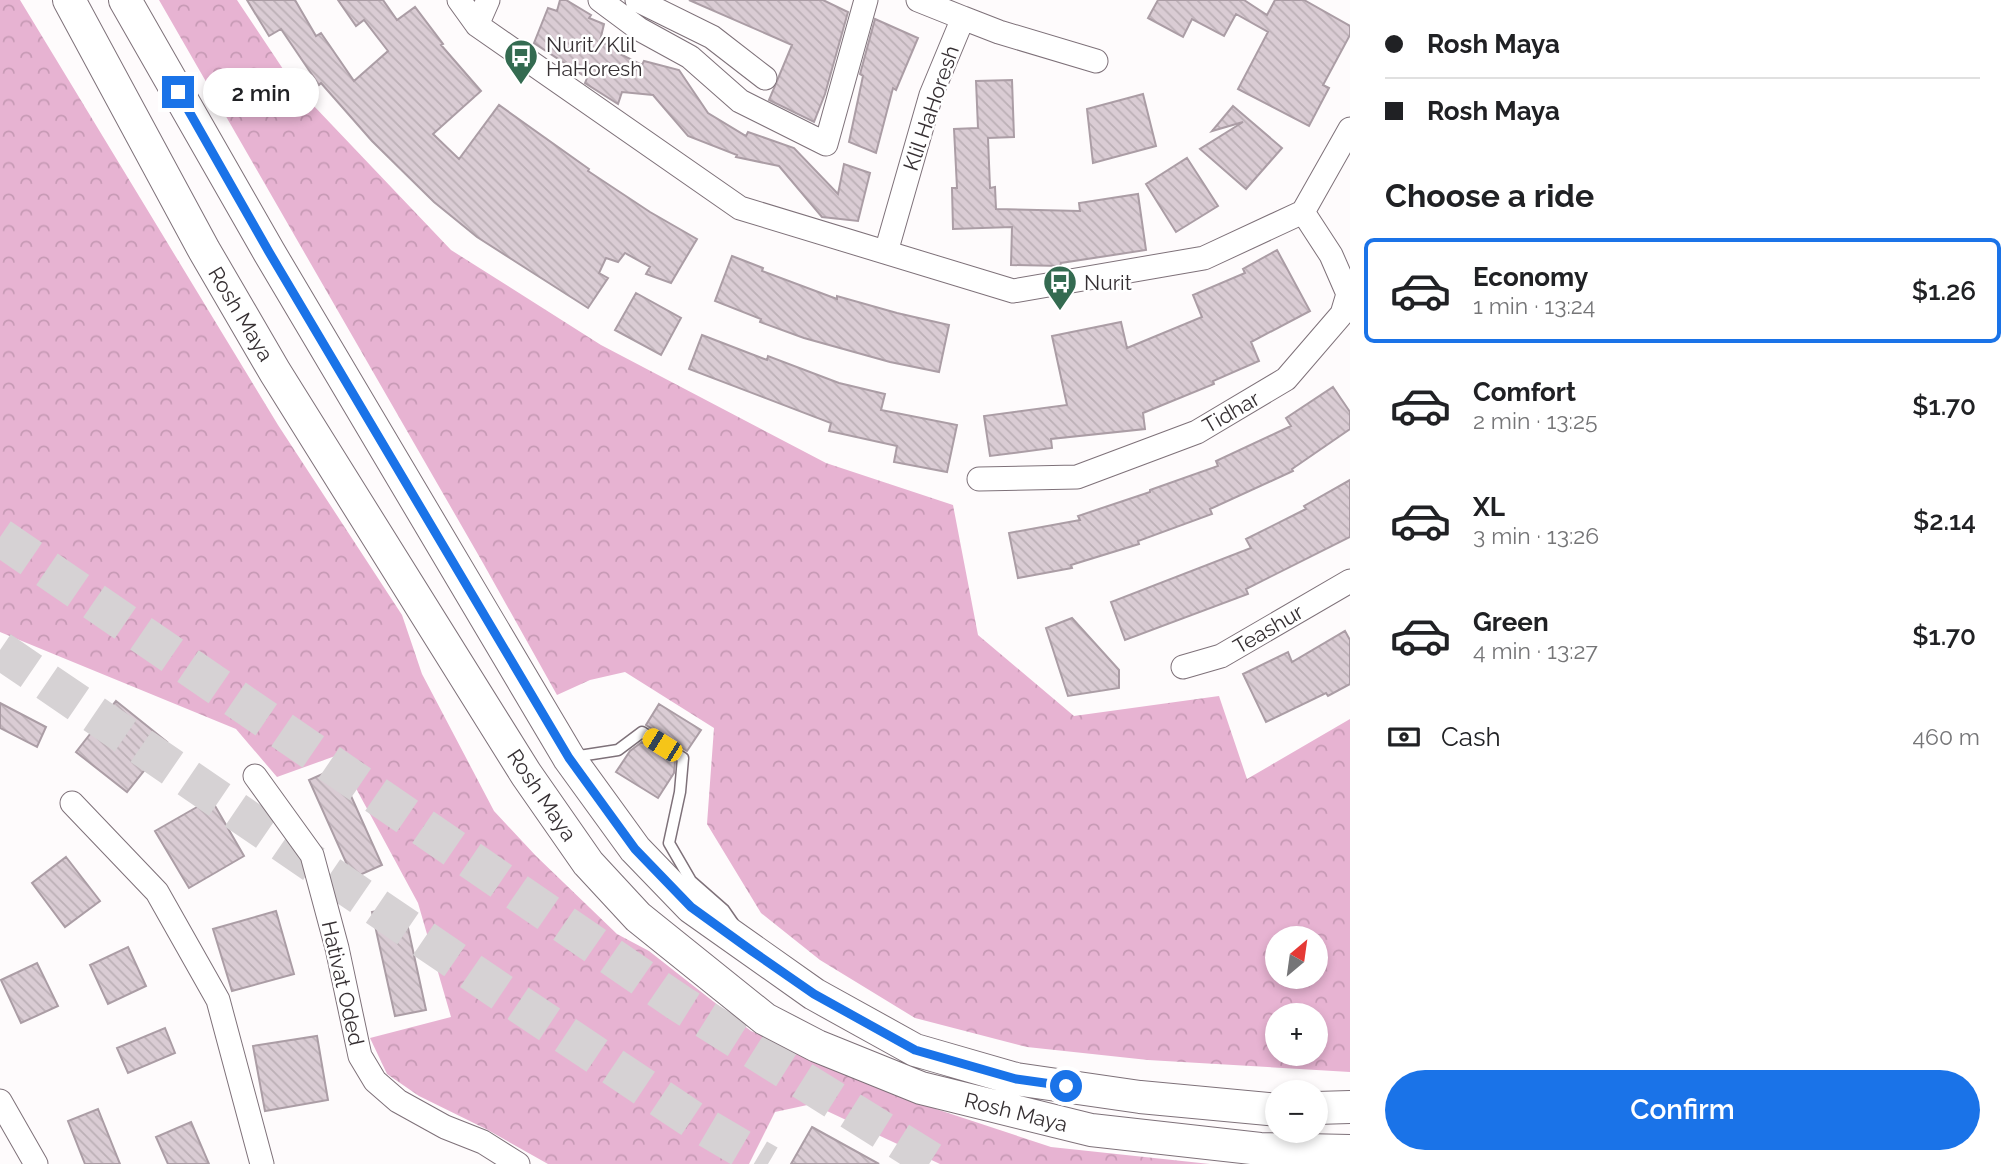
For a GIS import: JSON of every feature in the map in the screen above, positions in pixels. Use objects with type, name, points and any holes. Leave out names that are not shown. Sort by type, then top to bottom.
[{"type":"street","name":"Rosh Maya","points":[[69,0],[204,250],[275,372],[526,774],[588,863],[638,917],[765,1019],[817,1046],[920,1088],[1091,1130],[1260,1149],[1350,1151]]},
{"type":"street","name":"Rosh Maya","points":[[125,0],[262,240],[569,758],[635,849],[691,907],[814,994],[915,1050],[1016,1079],[1140,1097],[1265,1109]]},
{"type":"street","points":[[459,0],[477,24],[740,208],[1013,291],[1204,258],[1303,212],[1350,129]]},
{"type":"street","points":[[477,24],[488,0]]},
{"type":"street","points":[[600,0],[639,29],[690,57],[740,102],[826,144],[866,0]]},
{"type":"street","points":[[637,0],[712,37],[765,78]]},
{"type":"street","points":[[918,0],[963,18]]},
{"type":"street","name":"Klil HaHoresh","points":[[886,252],[931,95],[963,18],[999,32],[1096,61]]},
{"type":"street","name":"Tidhar","points":[[979,480],[1077,477],[1197,432],[1286,379],[1342,314],[1348,294],[1331,254],[1303,212]]},
{"type":"street","name":"Teashur","points":[[1183,667],[1221,656],[1350,581]]},
{"type":"street","name":"Hativat Oded","points":[[255,776],[312,855],[337,948],[360,1056],[375,1081],[398,1101],[445,1127],[483,1142],[518,1164]]},
{"type":"street","points":[[72,803],[157,892],[218,1000],[262,1164]]},
{"type":"street","points":[[0,1101],[36,1164]]},
{"type":"street","points":[[1328,1108],[1350,1107]]},
{"type":"lane","points":[[569,758],[618,750],[642,732],[683,758],[680,792],[669,842],[691,881],[724,910],[752,951]]},
{"type":"green space","points":[[0,0],[20,0],[278,425],[402,615],[422,674],[494,811],[536,856],[617,934],[649,951],[751,1031],[936,1109],[1051,1147],[1210,1164],[940,1164],[812,1104],[775,1112],[749,1164],[548,1164],[419,1096],[387,1074],[370,1038],[451,1017],[418,903],[338,755],[277,777],[236,729],[0,632]]},
{"type":"green space","points":[[159,0],[237,0],[293,84],[451,250],[601,345],[826,463],[953,505],[978,635],[1074,716],[1219,696],[1247,779],[1350,719],[1350,1072],[1148,1060],[1027,1047],[915,1018],[820,960],[761,913],[707,824],[714,728],[625,672],[590,680],[557,695]]},
{"type":"building","points":[[247,0],[295,0],[316,36],[321,33],[354,81],[388,51],[364,20],[356,26],[338,0],[383,0],[397,20],[415,7],[443,44],[441,45],[481,91],[433,134],[459,159],[499,105],[589,169],[588,171],[697,239],[671,283],[646,274],[650,267],[625,253],[618,262],[606,258],[599,273],[608,278],[588,308],[477,237],[434,202],[372,141],[321,83],[319,85],[281,29],[269,36]]},
{"type":"building","points":[[560,0],[566,0],[591,15],[589,18],[604,24],[600,41],[617,50],[616,52],[642,65],[644,61],[679,70],[708,113],[746,136],[748,132],[794,148],[838,194],[844,164],[870,173],[858,221],[822,217],[779,166],[736,157],[737,155],[688,136],[653,95],[622,92],[618,104],[585,83],[587,78],[534,43],[548,8],[557,11]]},
{"type":"building","points":[[689,0],[823,0],[848,12],[825,94],[814,122],[769,100],[792,45]]},
{"type":"building","points":[[1158,0],[1244,0],[1267,15],[1275,0],[1304,0],[1350,26],[1350,35],[1323,85],[1329,88],[1309,126],[1238,89],[1268,32],[1236,14],[1224,36],[1192,19],[1183,37],[1148,18]]},
{"type":"building","points":[[875,19],[918,38],[896,90],[893,88],[876,153],[849,142],[863,76],[860,74]]},
{"type":"building","points":[[1012,80],[1014,137],[988,138],[990,188],[995,187],[996,209],[1080,211],[1079,203],[1138,194],[1146,250],[1061,263],[1060,266],[1011,265],[1012,227],[953,229],[952,188],[957,188],[954,129],[978,128],[976,81]]},
{"type":"building","points":[[1143,94],[1156,146],[1093,163],[1087,109]]},
{"type":"building","points":[[1233,106],[1282,148],[1246,189],[1200,149],[1243,122],[1212,131]]},
{"type":"building","points":[[1187,158],[1218,206],[1176,232],[1146,184]]},
{"type":"building","points":[[1277,250],[1310,311],[1251,342],[1259,361],[1213,381],[1214,384],[1143,413],[1145,429],[1051,439],[1052,448],[990,456],[984,416],[1067,405],[1052,336],[1121,322],[1127,348],[1202,317],[1193,295],[1245,273],[1243,269]]},
{"type":"building","points":[[732,256],[763,268],[762,271],[837,299],[837,296],[949,325],[939,372],[890,362],[804,338],[760,322],[761,319],[715,301]]},
{"type":"building","points":[[636,293],[681,318],[661,355],[615,330]]},
{"type":"building","points":[[702,335],[767,360],[768,356],[839,383],[885,394],[881,410],[957,425],[947,472],[894,462],[897,446],[829,431],[831,423],[689,369]]},
{"type":"building","points":[[1333,387],[1350,412],[1350,429],[1292,469],[1293,471],[1210,509],[1212,514],[1138,541],[1139,544],[1071,565],[1072,568],[1018,578],[1009,533],[1080,520],[1078,516],[1218,466],[1216,461],[1291,426],[1286,418]]},
{"type":"building","points":[[1350,480],[1350,537],[1246,589],[1248,594],[1125,640],[1111,602],[1251,548],[1246,539],[1306,509],[1304,506]]},
{"type":"building","points":[[1072,618],[1119,670],[1119,688],[1068,696],[1046,628]]},
{"type":"building","points":[[1345,631],[1350,640],[1350,684],[1266,722],[1243,674],[1288,652],[1292,662]]},
{"type":"building","points":[[116,701],[167,742],[127,792],[76,752]]},
{"type":"building","points":[[0,703],[46,727],[37,747],[0,728]]},
{"type":"building","points":[[659,704],[701,730],[687,751],[646,725]]},
{"type":"building","points":[[642,742],[675,762],[674,773],[658,798],[616,772],[630,751]]},
{"type":"building","points":[[338,767],[382,865],[353,878],[309,780]]},
{"type":"building","points":[[211,799],[244,856],[189,888],[155,831]]},
{"type":"building","points":[[66,857],[100,901],[65,927],[32,883]]},
{"type":"building","points":[[403,905],[426,1010],[395,1016],[372,912]]},
{"type":"building","points":[[276,911],[294,974],[232,991],[213,929]]},
{"type":"building","points":[[128,947],[146,986],[108,1004],[90,965]]},
{"type":"building","points":[[37,963],[58,1006],[21,1023],[1,980]]},
{"type":"building","points":[[165,1028],[175,1053],[128,1073],[117,1048]]},
{"type":"building","points":[[317,1036],[328,1100],[265,1111],[253,1046]]},
{"type":"building","points":[[98,1109],[120,1164],[85,1164],[68,1121]]},
{"type":"building","points":[[191,1122],[209,1164],[168,1164],[156,1137]]},
{"type":"building","points":[[812,1127],[879,1164],[791,1164]]},
{"type":"tunnel","points":[[0,537],[679,1003],[936,1164]]},
{"type":"tunnel","points":[[0,650],[498,990],[693,1120],[768,1164]]},
{"type":"place","name":"Nurit/Klil HaHoresh","points":[[521,86]]},
{"type":"place","name":"Nurit","points":[[1060,312]]},
{"type":"route","points":[[178,92],[269,252],[569,758],[635,849],[691,907],[752,951],[814,994],[915,1050],[1016,1079],[1066,1086]]}]
